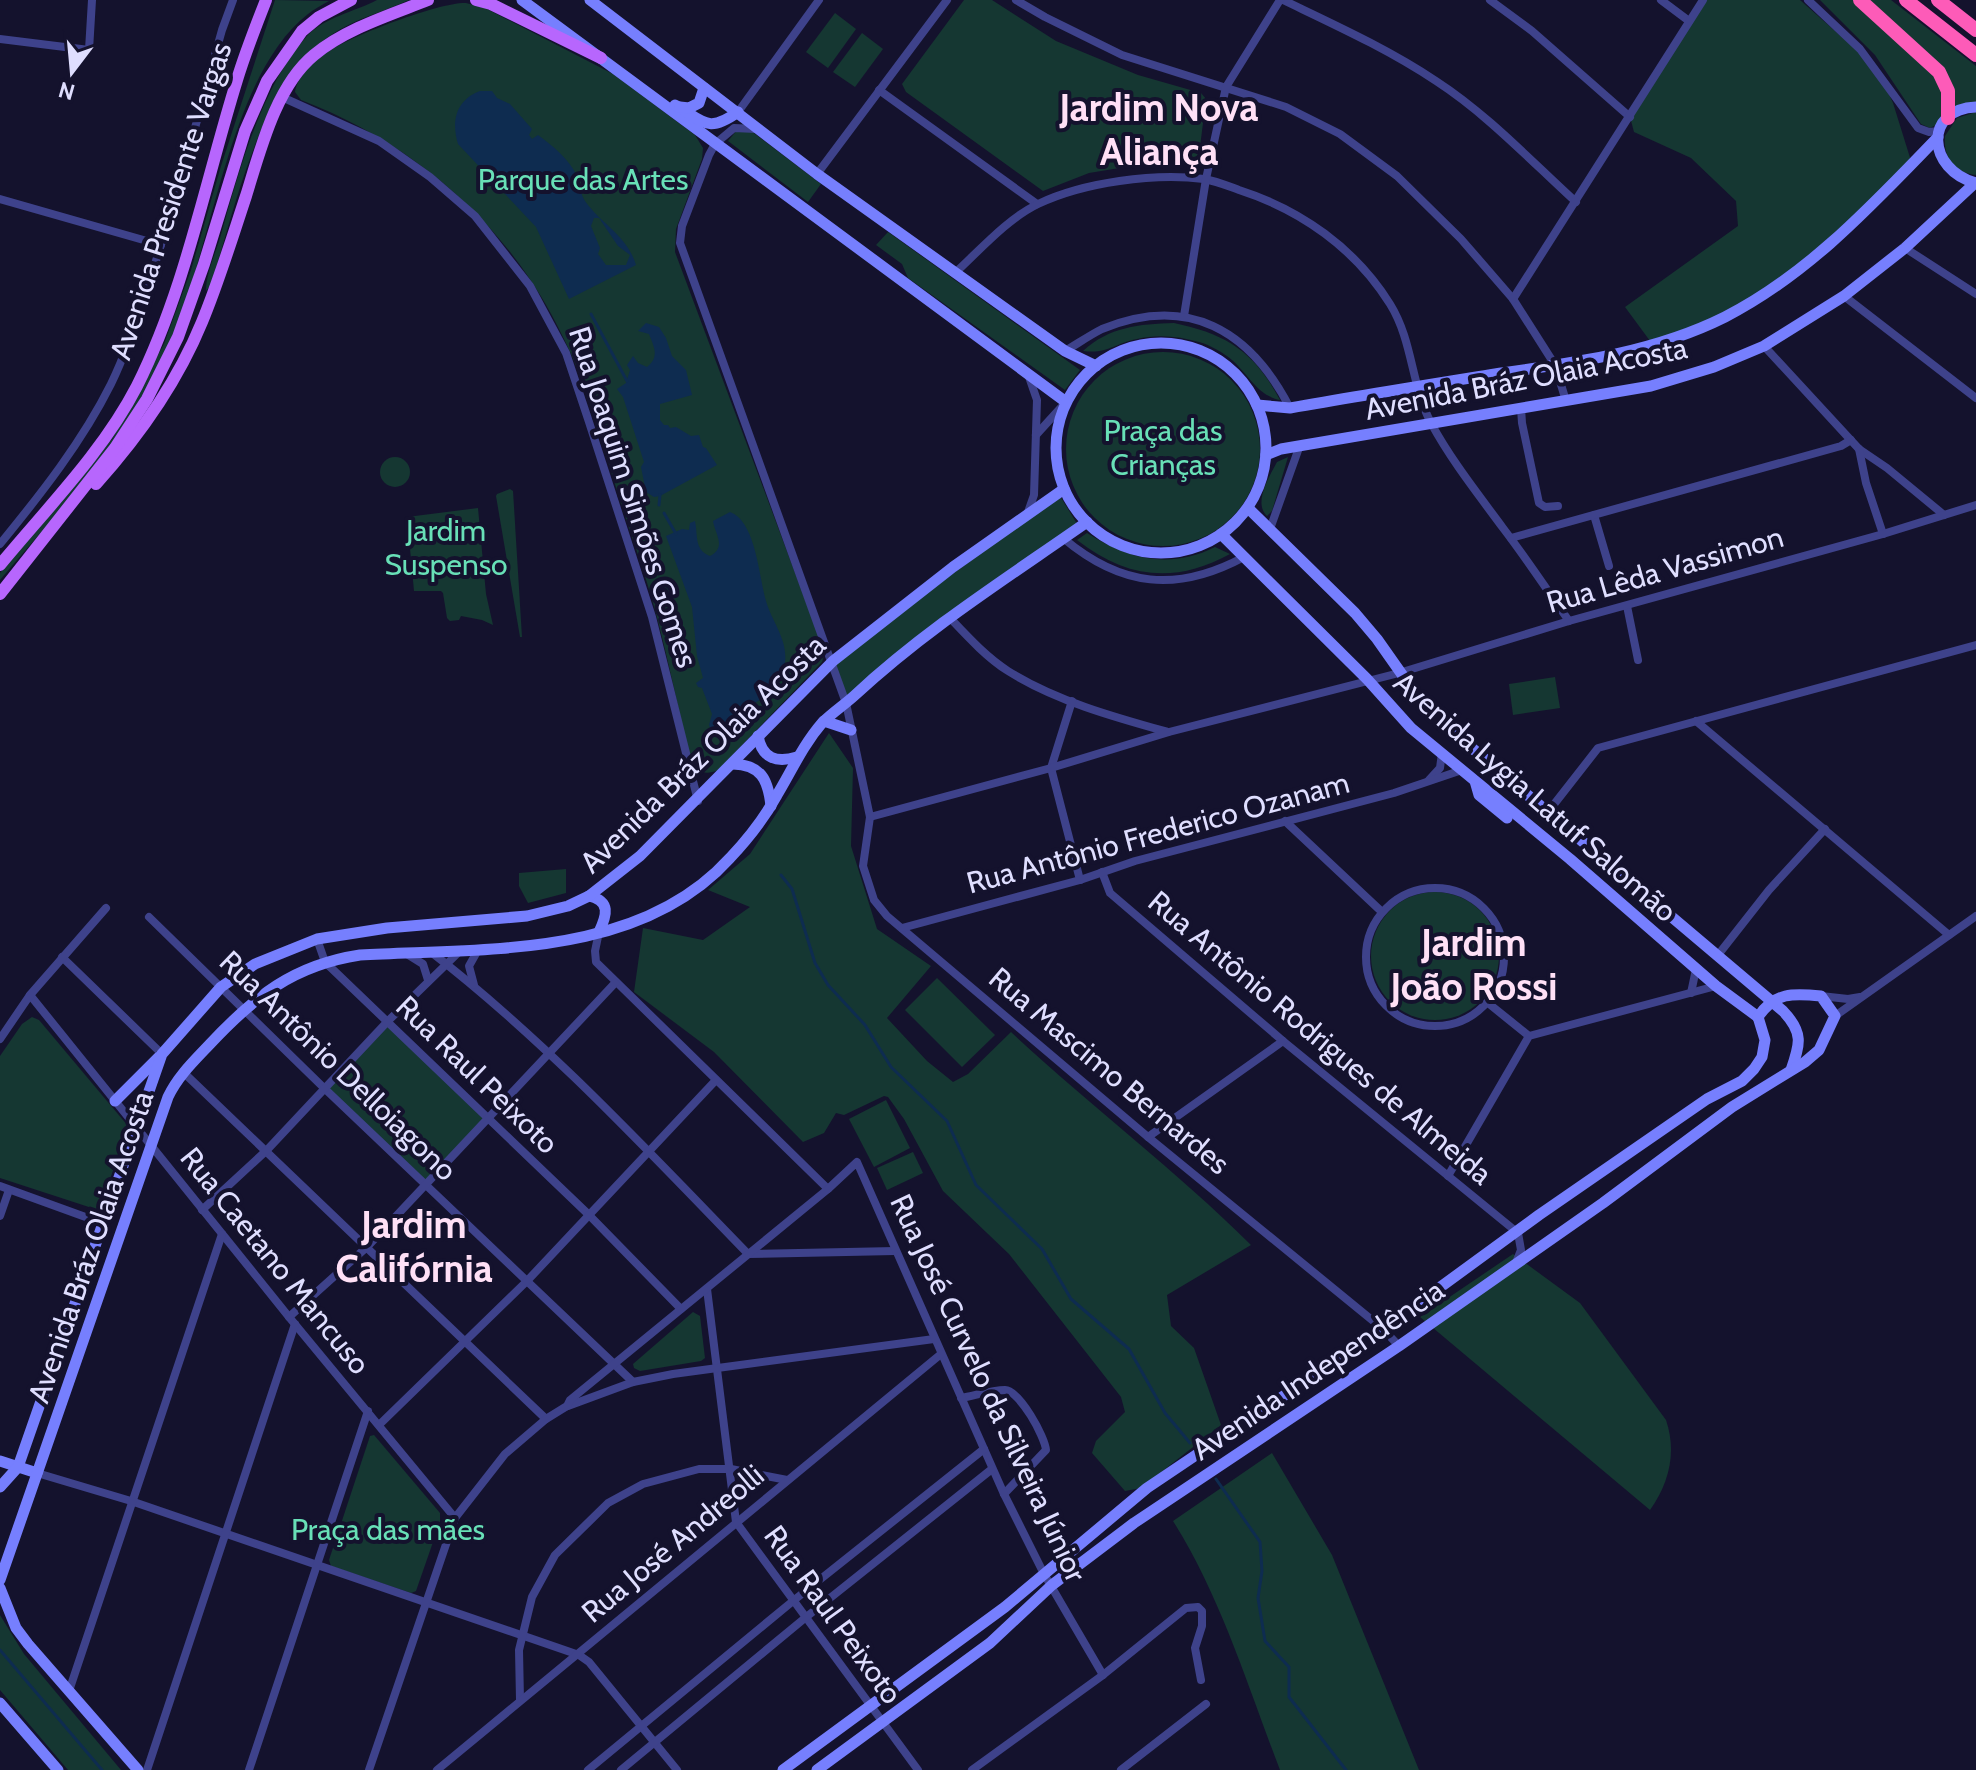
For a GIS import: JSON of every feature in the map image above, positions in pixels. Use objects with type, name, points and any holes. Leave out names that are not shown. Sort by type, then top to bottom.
[{"type":"highway","points":[[1860,0],[1939,72],[1948,91],[1942,129]]},
{"type":"highway","points":[[1906,0],[1976,55]]},
{"type":"highway","points":[[1938,0],[1976,30]]},
{"type":"main road","name":"Avenida Presidente Vargas","points":[[0,565],[103,440],[135,389],[151,356],[187,256],[237,80],[266,0]]},
{"type":"main road","name":"Avenida Presidente Vargas","points":[[0,594],[131,425],[178,337],[245,131],[267,81],[302,31],[319,17],[351,0]]},
{"type":"main road","points":[[67,508],[76,506],[131,445],[183,363],[212,294],[268,127],[296,74],[313,55],[338,39],[428,0]]},
{"type":"main road","points":[[476,0],[491,4],[601,58]]},
{"type":"main road","points":[[522,0],[1066,402]]},
{"type":"main road","points":[[590,0],[817,174],[1065,351],[1096,366]]},
{"type":"main road","points":[[680,107],[689,108],[699,103],[704,88]]},
{"type":"main road","points":[[651,93],[703,122],[715,125],[738,112]]},
{"type":"main road","points":[[1976,107],[1962,109],[1942,129],[1939,153],[1952,173],[1976,183]]},
{"type":"main road","name":"Avenida Bráz Olaia Acosta","points":[[1257,405],[1290,408],[1617,355],[1724,318],[1781,283],[1828,247],[1862,216],[1942,129]]},
{"type":"main road","name":"Avenida Bráz Olaia Acosta","points":[[1266,455],[1300,445],[1658,384],[1714,367],[1764,346],[1844,296],[1905,248],[1976,183]]},
{"type":"main road","points":[[1151,344],[1171,344],[1198,350],[1222,363],[1242,382],[1257,405],[1265,432],[1266,455],[1263,474],[1248,508],[1221,534],[1183,551],[1142,551],[1113,541],[1087,522],[1064,489],[1057,467],[1056,445],[1066,402],[1079,382],[1096,366],[1122,351],[1151,344]]},
{"type":"main road","name":"Avenida Bráz Olaia Acosta","points":[[0,1487],[18,1467],[162,1054],[221,987],[255,964],[317,939],[387,928],[527,916],[568,906],[589,896],[624,871],[698,801],[833,661],[953,567],[1064,489]]},
{"type":"main road","name":"Avenida Lygia Latuf Salomão","points":[[1248,508],[1355,613],[1427,710],[1772,1000]]},
{"type":"main road","name":"Avenida Bráz Olaia Acosta","points":[[0,1580],[149,1145],[174,1083],[243,1010],[292,974],[325,962],[360,955],[546,944],[599,932],[655,913],[694,891],[731,857],[771,806],[797,757],[824,721],[949,617],[1087,522]]},
{"type":"main road","name":"Avenida Lygia Latuf Salomão","points":[[1221,534],[1367,679],[1398,716],[1716,986],[1758,1017]]},
{"type":"main road","points":[[824,721],[851,730]]},
{"type":"main road","points":[[758,736],[762,751],[772,760],[797,757]]},
{"type":"main road","points":[[733,764],[751,766],[758,771],[767,788],[771,806]]},
{"type":"main road","points":[[1530,827],[1538,817],[1548,812]]},
{"type":"main road","points":[[589,896],[599,898],[606,905],[606,918],[599,932]]},
{"type":"main road","points":[[1758,1017],[1772,1000],[1794,995],[1821,996],[1835,1016]]},
{"type":"main road","points":[[1772,1000],[1793,1021],[1799,1033],[1799,1048],[1790,1071]]},
{"type":"main road","name":"Avenida Independência","points":[[817,1770],[990,1643],[1052,1585],[1134,1523],[1399,1346],[1732,1107],[1819,1050],[1835,1016]]},
{"type":"main road","name":"Avenida Independência","points":[[783,1770],[1005,1607],[1147,1488],[1383,1329],[1539,1215],[1707,1099],[1742,1081],[1762,1057],[1765,1040],[1758,1017]]},
{"type":"main road","points":[[115,1101],[162,1054]]},
{"type":"main road","points":[[66,1329],[70,1339],[82,1342]]},
{"type":"main road","points":[[0,1461],[37,1473]]},
{"type":"main road","points":[[0,1588],[16,1628],[138,1770]]},
{"type":"main road","points":[[0,1703],[58,1770]]},
{"type":"street","points":[[0,39],[89,50],[92,0]]},
{"type":"street","points":[[0,544],[42,491],[89,423],[131,337],[233,0]]},
{"type":"street","points":[[599,0],[617,19]]},
{"type":"street","points":[[738,112],[819,0]]},
{"type":"street","points":[[817,174],[947,0]]},
{"type":"street","points":[[1016,0],[1122,55],[1286,107],[1340,134],[1397,176],[1461,239],[1513,299],[1555,365],[1566,401]]},
{"type":"street","points":[[1184,316],[1206,179],[1226,87],[1281,0],[1368,40],[1438,82],[1501,132],[1576,202]]},
{"type":"street","points":[[1490,0],[1532,31],[1630,117]]},
{"type":"street","points":[[1661,0],[1689,21]]},
{"type":"street","points":[[1513,299],[1703,0]]},
{"type":"street","points":[[1808,0],[1842,29],[1877,68],[1918,128],[1929,132],[1942,129]]},
{"type":"street","points":[[879,90],[1037,204]]},
{"type":"street","name":"Rua Joaquim Simões Gomes","points":[[284,98],[379,141],[430,177],[475,216],[530,286],[566,353],[589,422],[652,617],[698,801]]},
{"type":"street","points":[[761,130],[734,128],[715,144],[682,226],[680,243],[833,661],[846,703],[870,817]]},
{"type":"street","points":[[955,273],[997,233],[1037,204],[1117,181],[1206,179],[1303,217],[1334,241],[1375,282],[1391,306],[1404,332],[1431,423],[1455,462],[1569,621]]},
{"type":"street","points":[[0,199],[161,245]]},
{"type":"street","points":[[1905,248],[1976,294]]},
{"type":"street","points":[[1844,296],[1976,398]]},
{"type":"street","points":[[1065,351],[1101,330],[1142,317],[1184,316],[1240,340],[1265,366],[1290,408]]},
{"type":"street","points":[[1764,346],[1859,449],[1944,515]]},
{"type":"street","points":[[1028,374],[1037,400],[1034,495],[1028,512]]},
{"type":"street","points":[[1036,435],[1066,402]]},
{"type":"street","points":[[1521,408],[1539,503],[1545,507],[1558,506]]},
{"type":"street","points":[[1511,538],[1841,446],[1851,440]]},
{"type":"street","points":[[1270,529],[1300,445]]},
{"type":"street","points":[[1859,449],[1866,483],[1883,534]]},
{"type":"street","points":[[1866,483],[1874,470],[1887,468]]},
{"type":"street","name":"Rua Lêda Vassimon","points":[[870,817],[1169,732],[1399,673],[1569,621],[1976,505]]},
{"type":"street","points":[[1594,515],[1609,566]]},
{"type":"street","points":[[1063,538],[1103,567],[1132,578],[1167,581],[1203,575],[1244,557]]},
{"type":"street","points":[[1627,606],[1638,660]]},
{"type":"street","points":[[949,617],[1005,669],[1037,687],[1128,721],[1169,732]]},
{"type":"street","points":[[1548,812],[1598,748],[1976,645]]},
{"type":"street","points":[[1072,701],[1051,768],[1080,880]]},
{"type":"street","points":[[1696,721],[1949,935]]},
{"type":"street","points":[[1426,783],[1440,768],[1442,753]]},
{"type":"street","name":"Rua Antônio Frederico Ozanam","points":[[902,928],[1426,783],[1462,770]]},
{"type":"street","name":"Rua Mascimo Bernardes","points":[[870,817],[863,866],[874,900],[887,916],[1148,1137],[1383,1329],[1399,1346]]},
{"type":"street","points":[[1285,821],[1382,912]]},
{"type":"street","points":[[1718,955],[1769,890],[1825,829]]},
{"type":"street","name":"Rua Antônio Rodrigues de Almeida","points":[[1102,872],[1110,893],[1283,1041],[1518,1233]]},
{"type":"street","points":[[1435,887],[1464,894],[1488,911],[1499,928],[1505,947],[1505,967],[1499,986],[1488,1003],[1471,1017],[1451,1025],[1429,1027],[1408,1021],[1389,1010],[1375,993],[1367,973],[1365,951],[1370,930],[1382,912],[1397,898],[1415,890],[1435,887]]},
{"type":"street","points":[[0,1039],[30,995],[106,908]]},
{"type":"street","points":[[1835,1016],[1976,916]]},
{"type":"street","name":"Rua Antônio Delloiagono","points":[[149,917],[633,1382]]},
{"type":"street","points":[[567,1406],[570,1400],[828,1189],[615,983],[594,957],[599,932]]},
{"type":"street","name":"Rua Raul Peixoto","points":[[317,939],[325,962],[588,1214],[681,1309]]},
{"type":"street","points":[[474,985],[469,966],[479,949]]},
{"type":"street","points":[[202,1210],[267,1150],[387,1022],[461,950]]},
{"type":"street","points":[[431,952],[474,985],[549,1055],[748,1254],[895,1251]]},
{"type":"street","points":[[403,953],[414,956],[423,964],[428,980]]},
{"type":"street","points":[[62,957],[162,1054]]},
{"type":"street","points":[[1691,993],[1696,969]]},
{"type":"street","points":[[147,1770],[292,1320],[368,1246],[615,983]]},
{"type":"street","points":[[1448,1176],[1529,1036],[1716,986]]},
{"type":"street","name":"Rua Caetano Mancuso","points":[[30,995],[455,1518]]},
{"type":"street","points":[[1821,996],[1848,999],[1865,996]]},
{"type":"street","points":[[1488,1003],[1529,1036]]},
{"type":"street","points":[[1148,1137],[1283,1041]]},
{"type":"street","points":[[183,1072],[546,1419]]},
{"type":"street","points":[[379,1425],[527,1281],[716,1080]]},
{"type":"street","name":"Rua José Curvelo da Silveira Júnior","points":[[828,1189],[857,1162],[992,1469],[1044,1574],[1103,1675]]},
{"type":"street","points":[[0,1216],[5,1188],[102,1223]]},
{"type":"street","points":[[1515,1265],[1521,1250],[1518,1233]]},
{"type":"street","points":[[69,1691],[222,1234]]},
{"type":"street","name":"Rua Raul Peixoto","points":[[707,1289],[736,1522],[918,1770]]},
{"type":"street","points":[[369,1770],[455,1518],[505,1454],[546,1419],[567,1406],[633,1382],[934,1339]]},
{"type":"street","name":"Rua José Andreolli","points":[[437,1770],[941,1354]]},
{"type":"street","points":[[961,1398],[1005,1390],[1014,1394],[1027,1409],[1046,1443],[1046,1450],[1040,1459],[1004,1494]]},
{"type":"street","points":[[249,1770],[368,1411]]},
{"type":"street","points":[[588,1770],[984,1449]]},
{"type":"street","points":[[520,1700],[518,1674],[521,1637],[532,1597],[555,1555],[608,1503],[643,1484],[699,1469],[731,1469],[787,1480]]},
{"type":"street","points":[[621,1770],[992,1469]]},
{"type":"street","points":[[37,1473],[131,1501],[579,1655],[589,1662],[677,1770]]},
{"type":"street","points":[[972,1770],[1103,1675],[1186,1608],[1198,1607],[1203,1616],[1195,1648],[1201,1680]]},
{"type":"street","points":[[1121,1770],[1206,1704]]},
{"type":"green space","points":[[275,0],[329,1],[308,14],[280,43],[258,80],[239,123],[183,310],[139,402],[94,469],[0,580],[0,573],[112,439],[164,344],[191,270]]},
{"type":"green space","points":[[377,0],[409,0],[331,35],[307,56],[286,83],[254,148],[211,285],[206,291],[209,271],[253,132],[291,56],[314,29]]},
{"type":"green space","points":[[964,0],[992,0],[1056,41],[1138,75],[1201,93],[1206,99],[1198,163],[1191,166],[1144,164],[1089,173],[1043,191],[906,92],[902,84]]},
{"type":"green space","points":[[1703,0],[1800,0],[1877,68],[1893,103],[1912,164],[1781,283],[1724,318],[1653,345],[1625,307],[1738,226],[1736,201],[1691,158],[1634,132],[1630,117]]},
{"type":"green space","points":[[1820,0],[1854,0],[1915,52],[1940,85],[1943,104],[1940,123],[1930,128],[1921,124],[1875,55]]},
{"type":"green space","points":[[1866,0],[1891,0],[1976,66],[1976,103],[1952,111],[1952,90]]},
{"type":"green space","name":"Parque das Artes","points":[[466,3],[485,8],[613,74],[695,135],[703,148],[702,159],[676,229],[675,252],[825,653],[822,662],[714,772],[700,771],[691,763],[654,605],[594,415],[573,357],[542,298],[517,261],[456,194],[421,165],[383,140],[301,100],[295,92],[308,68],[342,44],[418,13]]},
{"type":"green space","points":[[835,13],[856,29],[828,68],[806,52]]},
{"type":"green space","points":[[862,33],[883,49],[855,87],[833,72]]},
{"type":"green space","points":[[1976,112],[1976,175],[1962,171],[1952,163],[1946,151],[1945,136],[1957,118]]},
{"type":"green space","points":[[742,124],[821,184],[808,202],[728,141]]},
{"type":"green space","points":[[888,232],[1080,370],[1065,390],[908,278],[902,264],[876,245]]},
{"type":"green space","points":[[1174,323],[1209,333],[1237,347],[1260,369],[1280,400],[1265,394],[1225,355],[1191,340],[1152,337],[1105,350],[1083,351],[1103,337],[1125,328]]},
{"type":"green space","name":"Praça das Crianças","points":[[1163,352],[1200,360],[1217,368],[1231,381],[1244,395],[1252,412],[1260,449],[1252,486],[1244,503],[1231,517],[1217,530],[1200,538],[1163,546],[1126,538],[1109,530],[1095,517],[1082,503],[1074,486],[1066,449],[1074,412],[1082,395],[1095,381],[1109,368],[1126,360]]},
{"type":"green space","points":[[395,457],[406,461],[410,472],[406,483],[395,487],[384,483],[380,472],[384,461]]},
{"type":"green space","points":[[1288,457],[1272,511],[1267,516],[1262,504],[1264,490],[1277,462]]},
{"type":"green space","points":[[510,489],[513,491],[522,637],[496,496]]},
{"type":"green space","points":[[1060,496],[1079,527],[1047,548],[846,703],[833,661]]},
{"type":"green space","name":"Jardim Suspenso","points":[[478,508],[486,594],[493,625],[461,616],[459,620],[450,621],[441,591],[414,591],[407,517]]},
{"type":"green space","points":[[1087,533],[1118,549],[1149,558],[1181,558],[1215,547],[1230,554],[1190,570],[1152,573],[1114,563],[1096,553],[1077,540]]},
{"type":"green space","points":[[1555,677],[1560,708],[1513,715],[1509,684]]},
{"type":"green space","points":[[829,733],[853,768],[851,846],[877,929],[931,966],[887,1018],[927,1061],[953,1082],[968,1074],[1011,1032],[1251,1245],[1167,1295],[1171,1326],[1194,1348],[1221,1425],[1141,1488],[1125,1491],[1092,1453],[1096,1441],[1125,1412],[1121,1397],[1009,1254],[943,1191],[904,1119],[888,1097],[884,1096],[844,1115],[836,1113],[824,1133],[803,1142],[714,1052],[634,992],[643,928],[703,940],[750,907],[708,890],[750,854]]},
{"type":"green space","points":[[566,869],[566,893],[528,903],[519,886],[519,873]]},
{"type":"green space","points":[[1435,892],[1459,897],[1480,911],[1494,932],[1499,956],[1494,980],[1480,1001],[1459,1015],[1435,1020],[1411,1015],[1390,1001],[1376,980],[1371,956],[1376,932],[1390,911],[1411,897]]},
{"type":"green space","points":[[937,978],[995,1035],[962,1067],[905,1010]]},
{"type":"green space","points":[[32,1017],[39,1020],[128,1126],[100,1209],[0,1178],[0,1056],[22,1024]]},
{"type":"green space","points":[[387,1022],[488,1118],[425,1184],[324,1088]]},
{"type":"green space","points":[[886,1100],[910,1148],[874,1167],[849,1119]]},
{"type":"green space","points":[[913,1152],[923,1173],[887,1190],[877,1168]]},
{"type":"green space","points":[[1513,1254],[1580,1303],[1666,1420],[1671,1456],[1662,1489],[1650,1510],[1420,1317]]},
{"type":"green space","points":[[693,1312],[700,1316],[705,1358],[640,1371],[634,1368],[633,1364]]},
{"type":"green space","name":"Praça das mães","points":[[374,1435],[440,1513],[440,1522],[416,1591],[411,1593],[331,1566],[329,1560],[370,1436]]},
{"type":"green space","points":[[1272,1453],[1332,1555],[1419,1770],[1280,1770],[1220,1611],[1173,1521]]},
{"type":"green space","points":[[0,1615],[24,1654],[121,1770],[68,1770],[0,1690]]},
{"type":"water","points":[[492,91],[497,98],[510,104],[532,129],[529,135],[532,139],[538,135],[560,153],[577,176],[585,201],[620,238],[636,265],[569,299],[536,227],[458,144],[455,127],[457,112],[472,95]],"holes":[[[594,218],[599,218],[618,246],[630,255],[626,265],[606,265],[598,254],[600,248],[591,226]]]},
{"type":"water","points":[[646,323],[659,327],[672,356],[686,370],[692,395],[660,404],[660,420],[670,428],[676,427],[691,436],[699,435],[703,447],[717,465],[654,497],[646,492],[641,467],[644,462],[623,397],[617,389],[626,383],[630,370],[627,365],[633,356],[638,363],[647,367],[654,359],[649,334],[638,331]]},
{"type":"water","points":[[730,512],[739,517],[751,538],[766,601],[783,643],[785,661],[775,686],[760,700],[740,711],[729,735],[721,738],[713,735],[709,725],[712,714],[702,688],[696,683],[703,678],[697,656],[692,607],[666,536],[682,529],[689,530],[690,523],[695,521],[699,546],[710,556],[719,544],[713,521]]},
{"type":"waterway","points":[[591,314],[627,381]]},
{"type":"waterway","points":[[659,505],[660,495]]},
{"type":"waterway","points":[[664,513],[676,534]]},
{"type":"waterway","points":[[781,875],[792,889],[815,963],[828,985],[865,1025],[891,1067],[947,1121],[976,1185],[1042,1249],[1071,1299],[1129,1349],[1165,1413],[1190,1443]]},
{"type":"waterway","points":[[1216,1479],[1260,1542],[1262,1571],[1258,1598],[1265,1641],[1289,1667],[1289,1697],[1346,1770]]},
{"type":"waterway","points":[[0,1650],[102,1770]]},
{"type":"district","name":"Jardim Nova Aliança","points":[[1159,130]]},
{"type":"district","name":"Jardim João Rossi","points":[[1474,965]]},
{"type":"district","name":"Jardim Califórnia","points":[[414,1247]]}]
